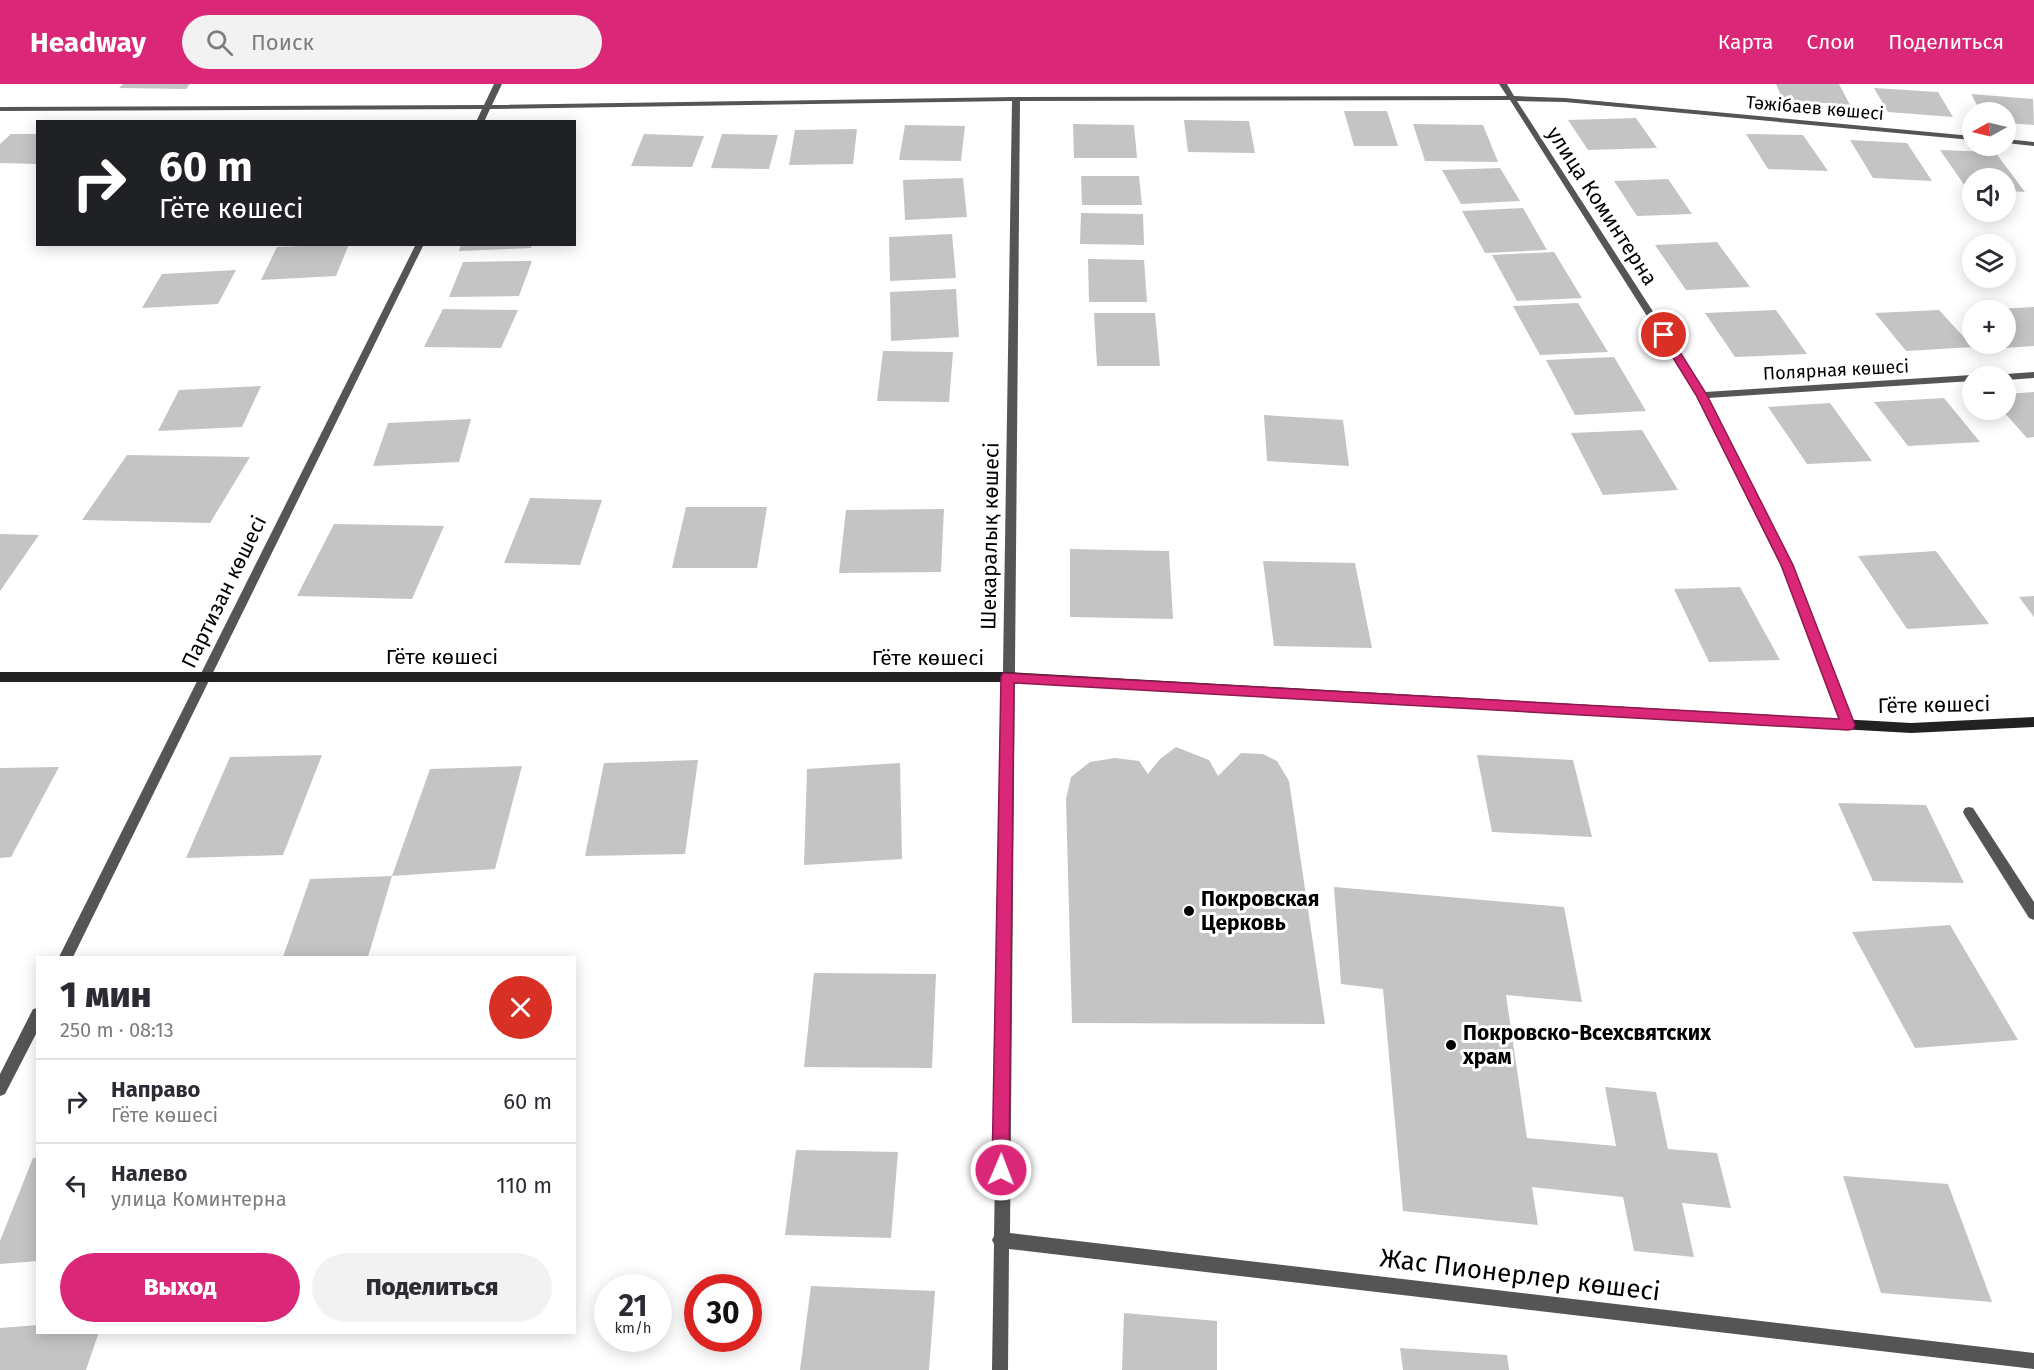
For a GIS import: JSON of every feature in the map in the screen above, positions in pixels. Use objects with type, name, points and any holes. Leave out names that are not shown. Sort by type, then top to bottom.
[{"type":"street","points":[[481,120],[498,84]]},
{"type":"street","name":"улица Коминтерна","points":[[1503,84],[1509,98],[1564,177],[1702,395],[1787,565],[1848,725]]},
{"type":"street","name":"Тәжібаев көшесі","points":[[0,109],[488,107],[1016,99],[1509,98],[1565,100],[1962,137]]},
{"type":"street","name":"Шекаралық көшесі","points":[[1000,1370],[1016,99]]},
{"type":"street","points":[[2016,142],[2034,144]]},
{"type":"street","name":"Партизан көшесі","points":[[66,956],[419,246]]},
{"type":"street","points":[[2016,376],[2034,375]]},
{"type":"street","name":"Полярная көшесі","points":[[1702,395],[1962,379]]},
{"type":"street","name":"Гёте көшесі","points":[[0,677],[1008,677],[1911,728],[2034,722]]},
{"type":"street","points":[[1969,812],[2034,914]]},
{"type":"street","points":[[0,1089],[36,1018]]},
{"type":"street","name":"Жас Пионерлер көшесі","points":[[1000,1240],[2034,1360]]},
{"type":"building","points":[[123,84],[190,84],[186,89],[119,88]]},
{"type":"building","points":[[1776,84],[1839,84],[1850,105],[1783,100]]},
{"type":"building","points":[[1874,88],[1938,92],[1953,117],[1888,112]]},
{"type":"building","points":[[1971,94],[2033,99],[2034,125],[2016,124],[2016,102],[1975,102]]},
{"type":"building","points":[[1344,111],[1387,111],[1398,146],[1354,146]]},
{"type":"building","points":[[1636,118],[1657,148],[1588,150],[1568,120]]},
{"type":"building","points":[[1184,120],[1249,121],[1255,153],[1188,152]]},
{"type":"building","points":[[1073,124],[1134,125],[1137,158],[1074,158]]},
{"type":"building","points":[[1413,124],[1483,125],[1498,162],[1425,161]]},
{"type":"building","points":[[905,125],[965,126],[961,161],[899,160]]},
{"type":"building","points":[[857,129],[853,164],[789,165],[795,130]]},
{"type":"building","points":[[11,134],[36,134],[36,164],[0,163],[0,144]]},
{"type":"building","points":[[644,134],[704,136],[692,167],[631,166]]},
{"type":"building","points":[[722,134],[778,135],[769,169],[711,168]]},
{"type":"building","points":[[1746,134],[1803,135],[1828,171],[1768,169]]},
{"type":"building","points":[[1850,140],[1907,143],[1932,181],[1873,178]]},
{"type":"building","points":[[1940,150],[1962,151],[1962,156],[1998,156],[2007,168],[1962,168],[1962,182]]},
{"type":"building","points":[[1500,168],[1520,201],[1461,204],[1442,170]]},
{"type":"building","points":[[1081,176],[1139,176],[1142,205],[1082,205]]},
{"type":"building","points":[[963,178],[967,217],[905,220],[903,180]]},
{"type":"building","points":[[1668,179],[1692,214],[1637,216],[1614,181]]},
{"type":"building","points":[[2016,180],[2025,192],[2016,192]]},
{"type":"building","points":[[1523,208],[1547,250],[1485,253],[1462,211]]},
{"type":"building","points":[[1081,213],[1143,214],[1144,245],[1080,244]]},
{"type":"building","points":[[952,234],[956,278],[890,281],[889,237]]},
{"type":"building","points":[[1717,242],[1750,287],[1686,290],[1655,245]]},
{"type":"building","points":[[348,246],[336,276],[261,280],[277,247]]},
{"type":"building","points":[[460,246],[532,246],[531,248],[459,251]]},
{"type":"building","points":[[1554,252],[1582,298],[1517,301],[1492,255]]},
{"type":"building","points":[[1088,259],[1144,260],[1147,302],[1089,302]]},
{"type":"building","points":[[532,261],[519,296],[449,297],[463,262]]},
{"type":"building","points":[[236,270],[218,304],[142,308],[162,274]]},
{"type":"building","points":[[956,289],[959,337],[891,341],[890,292]]},
{"type":"building","points":[[1578,303],[1608,352],[1540,355],[1513,306]]},
{"type":"building","points":[[2034,307],[2034,346],[2016,347],[2016,308]]},
{"type":"building","points":[[443,309],[518,310],[501,348],[424,347]]},
{"type":"building","points":[[1776,310],[1807,354],[1735,357],[1705,313]]},
{"type":"building","points":[[1939,310],[1962,335],[1962,348],[1906,351],[1875,313]]},
{"type":"building","points":[[1094,313],[1155,313],[1160,366],[1097,366]]},
{"type":"building","points":[[883,351],[953,352],[949,402],[877,401]]},
{"type":"building","points":[[1614,357],[1646,411],[1575,415],[1546,360]]},
{"type":"building","points":[[261,386],[242,427],[158,431],[179,390]]},
{"type":"building","points":[[2034,392],[2034,437],[2027,438],[2011,420],[2016,420],[2016,393]]},
{"type":"building","points":[[1944,398],[1980,442],[1908,446],[1874,402]]},
{"type":"building","points":[[1830,403],[1872,461],[1807,464],[1768,407]]},
{"type":"building","points":[[1264,415],[1343,420],[1349,466],[1267,461]]},
{"type":"building","points":[[471,419],[459,462],[373,466],[388,423]]},
{"type":"building","points":[[1642,430],[1678,490],[1603,495],[1571,433]]},
{"type":"building","points":[[127,455],[250,457],[210,523],[82,520]]},
{"type":"building","points":[[530,498],[602,500],[580,565],[504,563]]},
{"type":"building","points":[[686,507],[767,507],[757,568],[672,568]]},
{"type":"building","points":[[944,509],[941,572],[839,573],[846,510]]},
{"type":"building","points":[[334,524],[444,526],[412,599],[297,596]]},
{"type":"building","points":[[0,534],[39,535],[0,591]]},
{"type":"building","points":[[1070,549],[1169,551],[1173,619],[1070,617]]},
{"type":"building","points":[[1936,551],[1989,624],[1907,629],[1858,556]]},
{"type":"building","points":[[1263,561],[1355,563],[1372,648],[1274,646]]},
{"type":"building","points":[[1740,587],[1780,660],[1709,662],[1674,589]]},
{"type":"building","points":[[2034,596],[2034,617],[2019,597]]},
{"type":"building","name":"Покровская Церковь","points":[[1176,747],[1209,760],[1218,776],[1241,753],[1263,754],[1277,761],[1289,781],[1325,1024],[1072,1023],[1066,799],[1071,777],[1090,762],[1115,758],[1139,761],[1148,774],[1160,759]]},
{"type":"building","points":[[322,755],[283,855],[186,858],[230,757]]},
{"type":"building","points":[[1477,755],[1573,760],[1592,837],[1492,832]]},
{"type":"building","points":[[698,760],[685,854],[585,856],[604,763]]},
{"type":"building","points":[[900,763],[902,859],[804,865],[807,769]]},
{"type":"building","points":[[522,766],[495,869],[392,876],[430,769]]},
{"type":"building","points":[[59,767],[11,857],[0,858],[0,768]]},
{"type":"building","points":[[1838,803],[1926,805],[1964,883],[1873,881]]},
{"type":"building","points":[[392,876],[368,956],[283,956],[310,879]]},
{"type":"building","name":"Покровско-Всехсвятских храм","points":[[1334,887],[1564,907],[1582,1002],[1506,995],[1527,1138],[1616,1146],[1605,1087],[1656,1092],[1668,1149],[1717,1153],[1731,1208],[1682,1203],[1694,1257],[1634,1251],[1623,1197],[1532,1187],[1538,1225],[1403,1211],[1383,989],[1341,984]]},
{"type":"building","points":[[1950,925],[2018,1040],[1915,1048],[1852,932]]},
{"type":"building","points":[[814,973],[936,974],[932,1068],[804,1067]]},
{"type":"building","points":[[796,1150],[898,1152],[891,1238],[785,1235]]},
{"type":"building","points":[[33,1158],[36,1158],[36,1261],[0,1264],[0,1241]]},
{"type":"building","points":[[1843,1176],[1948,1184],[1992,1302],[1881,1293]]},
{"type":"building","points":[[811,1286],[935,1291],[929,1370],[800,1370]]},
{"type":"building","points":[[1124,1313],[1217,1321],[1217,1370],[1122,1370]]},
{"type":"building","points":[[36,1325],[36,1334],[98,1334],[86,1370],[0,1370],[0,1328]]},
{"type":"building","points":[[1400,1348],[1507,1355],[1509,1370],[1403,1370]]},
{"type":"place","name":"Покровская Церковь","points":[[1189,911]]},
{"type":"place","name":"Покровско-Всехсвятских храм","points":[[1451,1045]]},
{"type":"route","points":[[1001,1170],[1008,677],[1848,725],[1787,565],[1702,395],[1664,335]]}]
